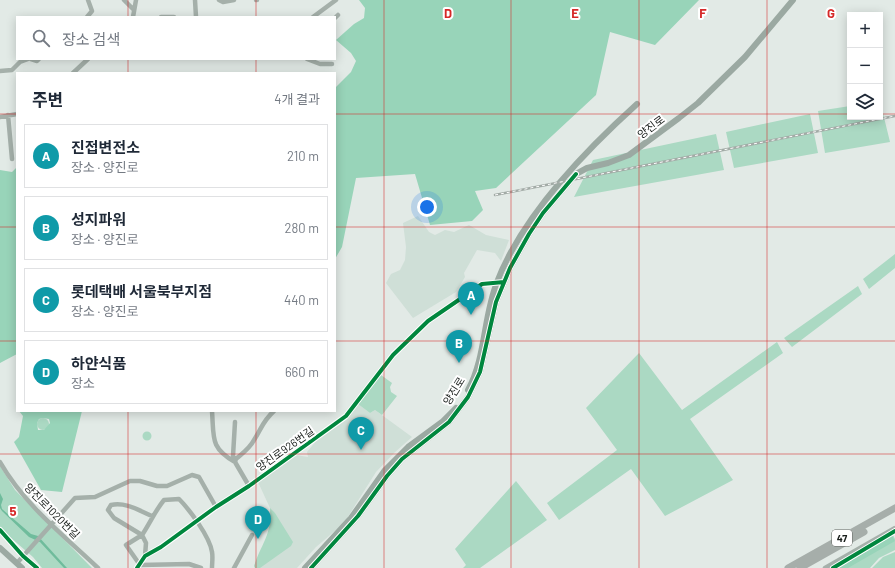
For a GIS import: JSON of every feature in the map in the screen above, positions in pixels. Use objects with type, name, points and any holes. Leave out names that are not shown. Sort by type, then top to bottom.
[{"type":"highway","name":"47","points":[[788,568],[895,508]]},
{"type":"highway","name":"47","points":[[800,568],[895,514]]},
{"type":"main road","name":"양진로","points":[[574,168],[605,160],[626,152],[676,116],[742,55],[787,0]]},
{"type":"main road","name":"양진로","points":[[311,568],[358,516],[387,476],[402,459],[449,422],[468,397],[480,372],[500,282],[543,213],[576,174],[588,168],[608,163],[629,155],[679,118],[707,94],[745,57],[793,0]]},
{"type":"main road","name":"양진로","points":[[305,568],[351,518],[385,470],[408,447],[442,422],[462,399],[477,367],[500,282],[510,253],[533,218],[574,168],[610,128],[637,104]]},
{"type":"main road","points":[[0,548],[22,568]]},
{"type":"street","points":[[88,0],[92,12],[88,16]]},
{"type":"street","points":[[124,0],[133,10]]},
{"type":"street","points":[[133,16],[136,0]]},
{"type":"street","points":[[195,0],[196,16]]},
{"type":"street","points":[[219,0],[223,2],[234,0]]},
{"type":"street","points":[[314,16],[336,0]]},
{"type":"street","points":[[0,71],[12,70],[20,62],[26,60]]},
{"type":"street","points":[[74,72],[87,60]]},
{"type":"street","points":[[310,60],[320,64],[332,64]]},
{"type":"street","points":[[0,117],[16,114]]},
{"type":"street","points":[[8,116],[12,159]]},
{"type":"street","name":"양진로926번길","points":[[145,556],[161,547],[196,520],[248,486],[346,416],[393,355],[428,321],[482,284],[500,282]]},
{"type":"street","points":[[212,412],[216,446],[222,454],[236,462]]},
{"type":"street","points":[[236,462],[236,459],[248,450],[255,440],[265,419],[273,412]]},
{"type":"street","points":[[235,422],[233,456],[248,486]]},
{"type":"street","name":"양진로1020번길","points":[[0,462],[19,490],[51,525],[98,568]]},
{"type":"street","points":[[17,563],[75,498],[95,497],[130,482],[140,481],[156,486],[167,486],[192,475],[199,477],[216,507]]},
{"type":"street","points":[[139,567],[126,545],[142,535],[150,523],[152,516],[164,500],[179,499],[188,508],[196,520],[212,552],[212,568]]},
{"type":"street","points":[[139,567],[145,556],[146,543],[142,535],[114,518],[108,510],[111,505],[129,505],[152,516]]},
{"type":"street","points":[[825,568],[895,528]]},
{"type":"street","points":[[234,568],[252,535]]},
{"type":"street","points":[[139,567],[189,564],[201,568]]},
{"type":"shaded area","points":[[359,0],[699,0],[655,45],[610,32],[596,95],[496,188],[475,191],[483,210],[472,221],[430,225],[415,174],[356,178],[342,247],[336,257],[336,87],[351,72],[356,61],[351,53],[336,40],[354,24],[364,18],[365,8]]},
{"type":"shaded area","points":[[847,106],[847,120],[883,120],[883,113],[890,142],[825,153],[818,111]]},
{"type":"shaded area","points":[[810,114],[818,153],[734,168],[726,132]]},
{"type":"shaded area","points":[[716,134],[724,170],[574,197],[593,160]]},
{"type":"shaded area","points":[[16,168],[16,355],[0,363],[0,170],[12,172]]},
{"type":"shaded area","points":[[418,216],[429,232],[435,235],[445,230],[454,232],[469,225],[486,235],[509,240],[501,261],[495,253],[477,250],[464,273],[465,277],[456,292],[413,318],[386,283],[391,274],[400,270],[405,260],[406,247],[403,223]]},
{"type":"shaded area","points":[[895,254],[895,268],[869,289],[863,279]]},
{"type":"shaded area","points":[[858,286],[862,294],[792,347],[784,338]]},
{"type":"shaded area","points":[[777,342],[783,353],[690,419],[733,480],[665,516],[631,469],[559,520],[547,503],[617,450],[586,408],[639,353],[682,410]]},
{"type":"shaded area","points":[[381,375],[392,383],[390,387],[391,392],[397,396],[382,415],[375,410],[370,413],[358,404]]},
{"type":"shaded area","points":[[358,404],[370,413],[375,410],[412,437],[376,472],[344,523],[316,547],[297,568],[255,568],[254,566],[270,532],[271,522],[270,508],[258,482],[296,455],[308,457],[307,452],[317,440],[346,420]]},
{"type":"shaded area","points":[[20,412],[82,412],[62,492],[41,490],[14,442],[19,437],[23,416]],"holes":[[[39,419],[49,419],[50,423],[44,430],[38,430],[37,423]]]},
{"type":"shaded area","points":[[41,418],[45,418],[49,424],[45,430],[41,430],[37,426],[37,422]]},
{"type":"shaded area","points":[[147,431],[152,436],[147,441],[142,436]]},
{"type":"shaded area","points":[[0,466],[15,490],[92,568],[42,568],[33,557],[0,528]]},
{"type":"shaded area","points":[[516,481],[547,520],[480,568],[463,568],[466,565],[455,549]]},
{"type":"shaded area","points":[[0,493],[3,499],[1,505],[2,509],[31,534],[38,536],[67,568],[64,568],[40,542],[29,537],[2,511],[0,508]]},
{"type":"shaded area","points":[[270,508],[275,513],[293,542],[291,546],[260,568],[255,568],[254,566],[268,532]]},
{"type":"shaded area","points":[[893,535],[895,539],[895,550],[879,558],[870,568],[839,568]]},
{"type":"shaded area","points":[[892,536],[895,541],[848,568],[839,568]]},
{"type":"shaded area","points":[[895,552],[895,568],[872,568],[883,557]]},
{"type":"railway","points":[[495,195],[895,116]]},
{"type":"cycle path","points":[[311,568],[358,516],[387,476],[402,459],[449,422],[468,397],[480,372],[496,302],[510,268],[529,234],[543,213],[576,174]]},
{"type":"cycle path","points":[[137,568],[145,556],[161,547],[216,507],[249,486],[346,416],[393,355],[428,321],[482,284],[504,282]]},
{"type":"cycle path","points":[[0,530],[23,556],[37,568]]},
{"type":"cycle path","points":[[833,568],[895,531]]},
{"type":"place","name":"진접변전소","points":[[471,315]]},
{"type":"place","name":"성지파워","points":[[459,363]]},
{"type":"place","name":"롯데택배 서울북부지점","points":[[361,450]]},
{"type":"place","name":"하얀식품","points":[[258,539]]}]
